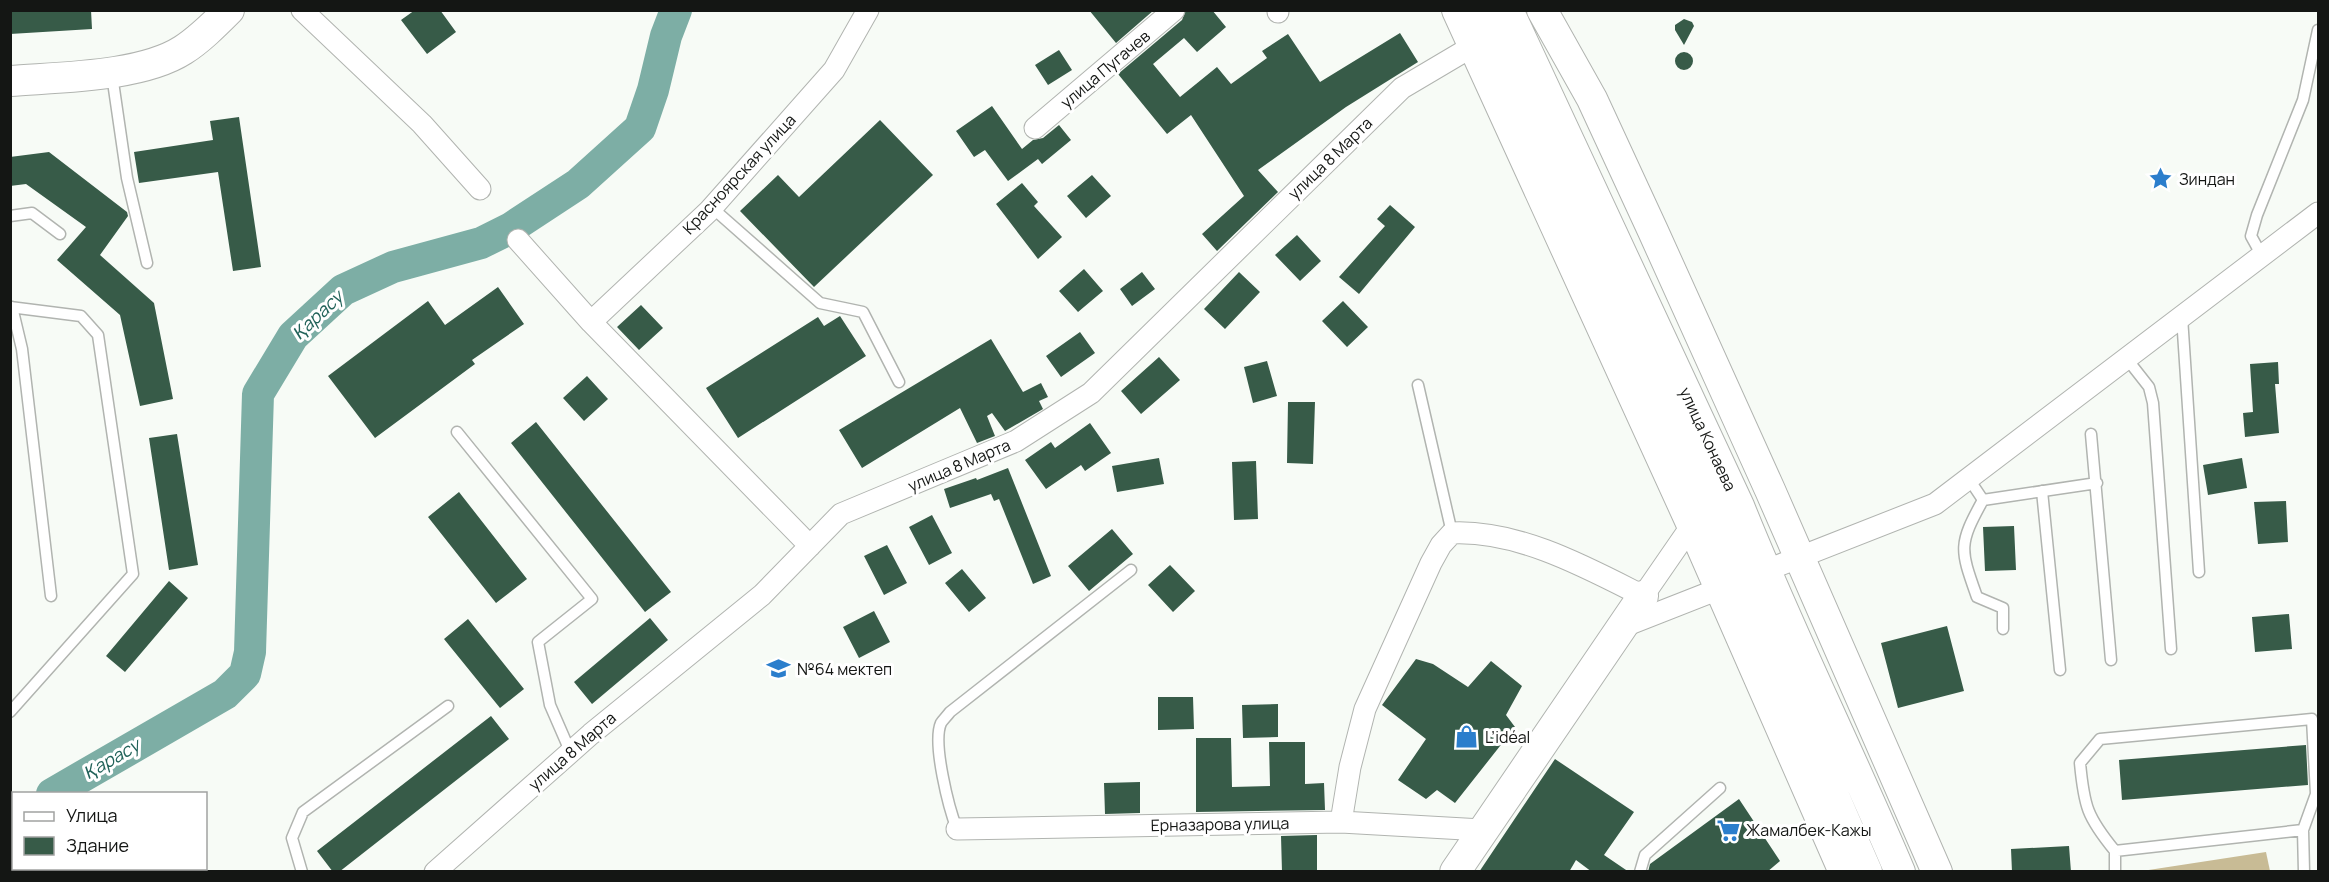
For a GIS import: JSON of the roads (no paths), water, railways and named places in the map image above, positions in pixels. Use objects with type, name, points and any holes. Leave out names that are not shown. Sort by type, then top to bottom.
[{"type":"main road","points":[[1457,10],[1692,525],[1742,580],[1844,872]]},
{"type":"main road","name":"улица Конаева","points":[[1480,10],[1742,580],[1867,872]]},
{"type":"main road","name":"улица Конаева","points":[[1508,10],[1734,495],[1742,580],[1791,623],[1900,872]]},
{"type":"main road","points":[[1542,10],[1592,99],[1770,490],[1937,872]]},
{"type":"main road","points":[[10,81],[112,72],[157,61],[182,50],[224,12]]},
{"type":"main road","points":[[1455,872],[1643,596]]},
{"type":"street","name":"Красноярская улица","points":[[591,322],[709,211],[834,70],[868,10]]},
{"type":"street","name":"улица Пугачев","points":[[1035,128],[1174,10]]},
{"type":"street","points":[[308,12],[422,124],[480,189]]},
{"type":"street","name":"улица 8 Марта","points":[[435,872],[570,751],[762,595],[841,514],[1016,441],[1091,393],[1402,88],[1473,46]]},
{"type":"street","points":[[1622,627],[1935,504],[2319,213]]},
{"type":"street","points":[[518,240],[591,322],[810,546]]},
{"type":"street","points":[[1341,822],[1350,766],[1365,709],[1431,563],[1441,545],[1452,533],[1479,533],[1562,555],[1643,596],[1692,525]]},
{"type":"street","name":"Ерназарова улица","points":[[957,829],[1341,822],[1482,830]]},
{"type":"lane","points":[[2262,256],[2251,236],[2257,215],[2303,100],[2319,30]]},
{"type":"lane","points":[[112,72],[127,178],[147,263]]},
{"type":"lane","points":[[709,211],[717,212],[820,303],[863,312],[899,382]]},
{"type":"lane","points":[[10,216],[32,213],[60,234]]},
{"type":"lane","points":[[10,712],[132,574],[98,335],[81,316],[11,307],[22,349],[51,596]]},
{"type":"lane","points":[[2182,317],[2199,572]]},
{"type":"lane","points":[[2127,359],[2149,387],[2153,403],[2171,649]]},
{"type":"lane","points":[[1418,385],[1452,533]]},
{"type":"lane","points":[[457,432],[592,599],[538,642],[550,705],[570,751]]},
{"type":"lane","points":[[2091,434],[2111,660]]},
{"type":"lane","points":[[1969,478],[1983,500]]},
{"type":"lane","points":[[1983,500],[2097,483]]},
{"type":"lane","points":[[2042,491],[2060,670]]},
{"type":"lane","points":[[1983,500],[1965,532],[1964,560],[1977,597],[2003,608],[2003,629]]},
{"type":"lane","points":[[957,829],[946,800],[939,736],[941,723],[950,712],[1131,570]]},
{"type":"lane","points":[[302,872],[292,838],[303,812],[448,706]]},
{"type":"lane","points":[[2115,872],[2115,850],[2096,828],[2084,803],[2080,763],[2100,739],[2312,719],[2316,794],[2302,830],[2304,872]]},
{"type":"lane","points":[[1640,872],[1644,855],[1720,788]]},
{"type":"lane","points":[[2115,850],[2302,830]]},
{"type":"waterway","name":"Қарасу","points":[[55,792],[225,694],[245,674],[250,652],[258,394],[293,336],[343,290],[393,267],[481,243],[511,228],[578,184],[640,128],[653,90],[666,36],[676,10]]},
{"type":"place","name":"Зиндан","points":[[2161,179]]},
{"type":"place","name":"№64 мектеп","points":[[779,669]]},
{"type":"place","name":"L’idéal","points":[[1467,737]]},
{"type":"place","name":"Жамалбек-Кажы","points":[[1728,830]]}]
